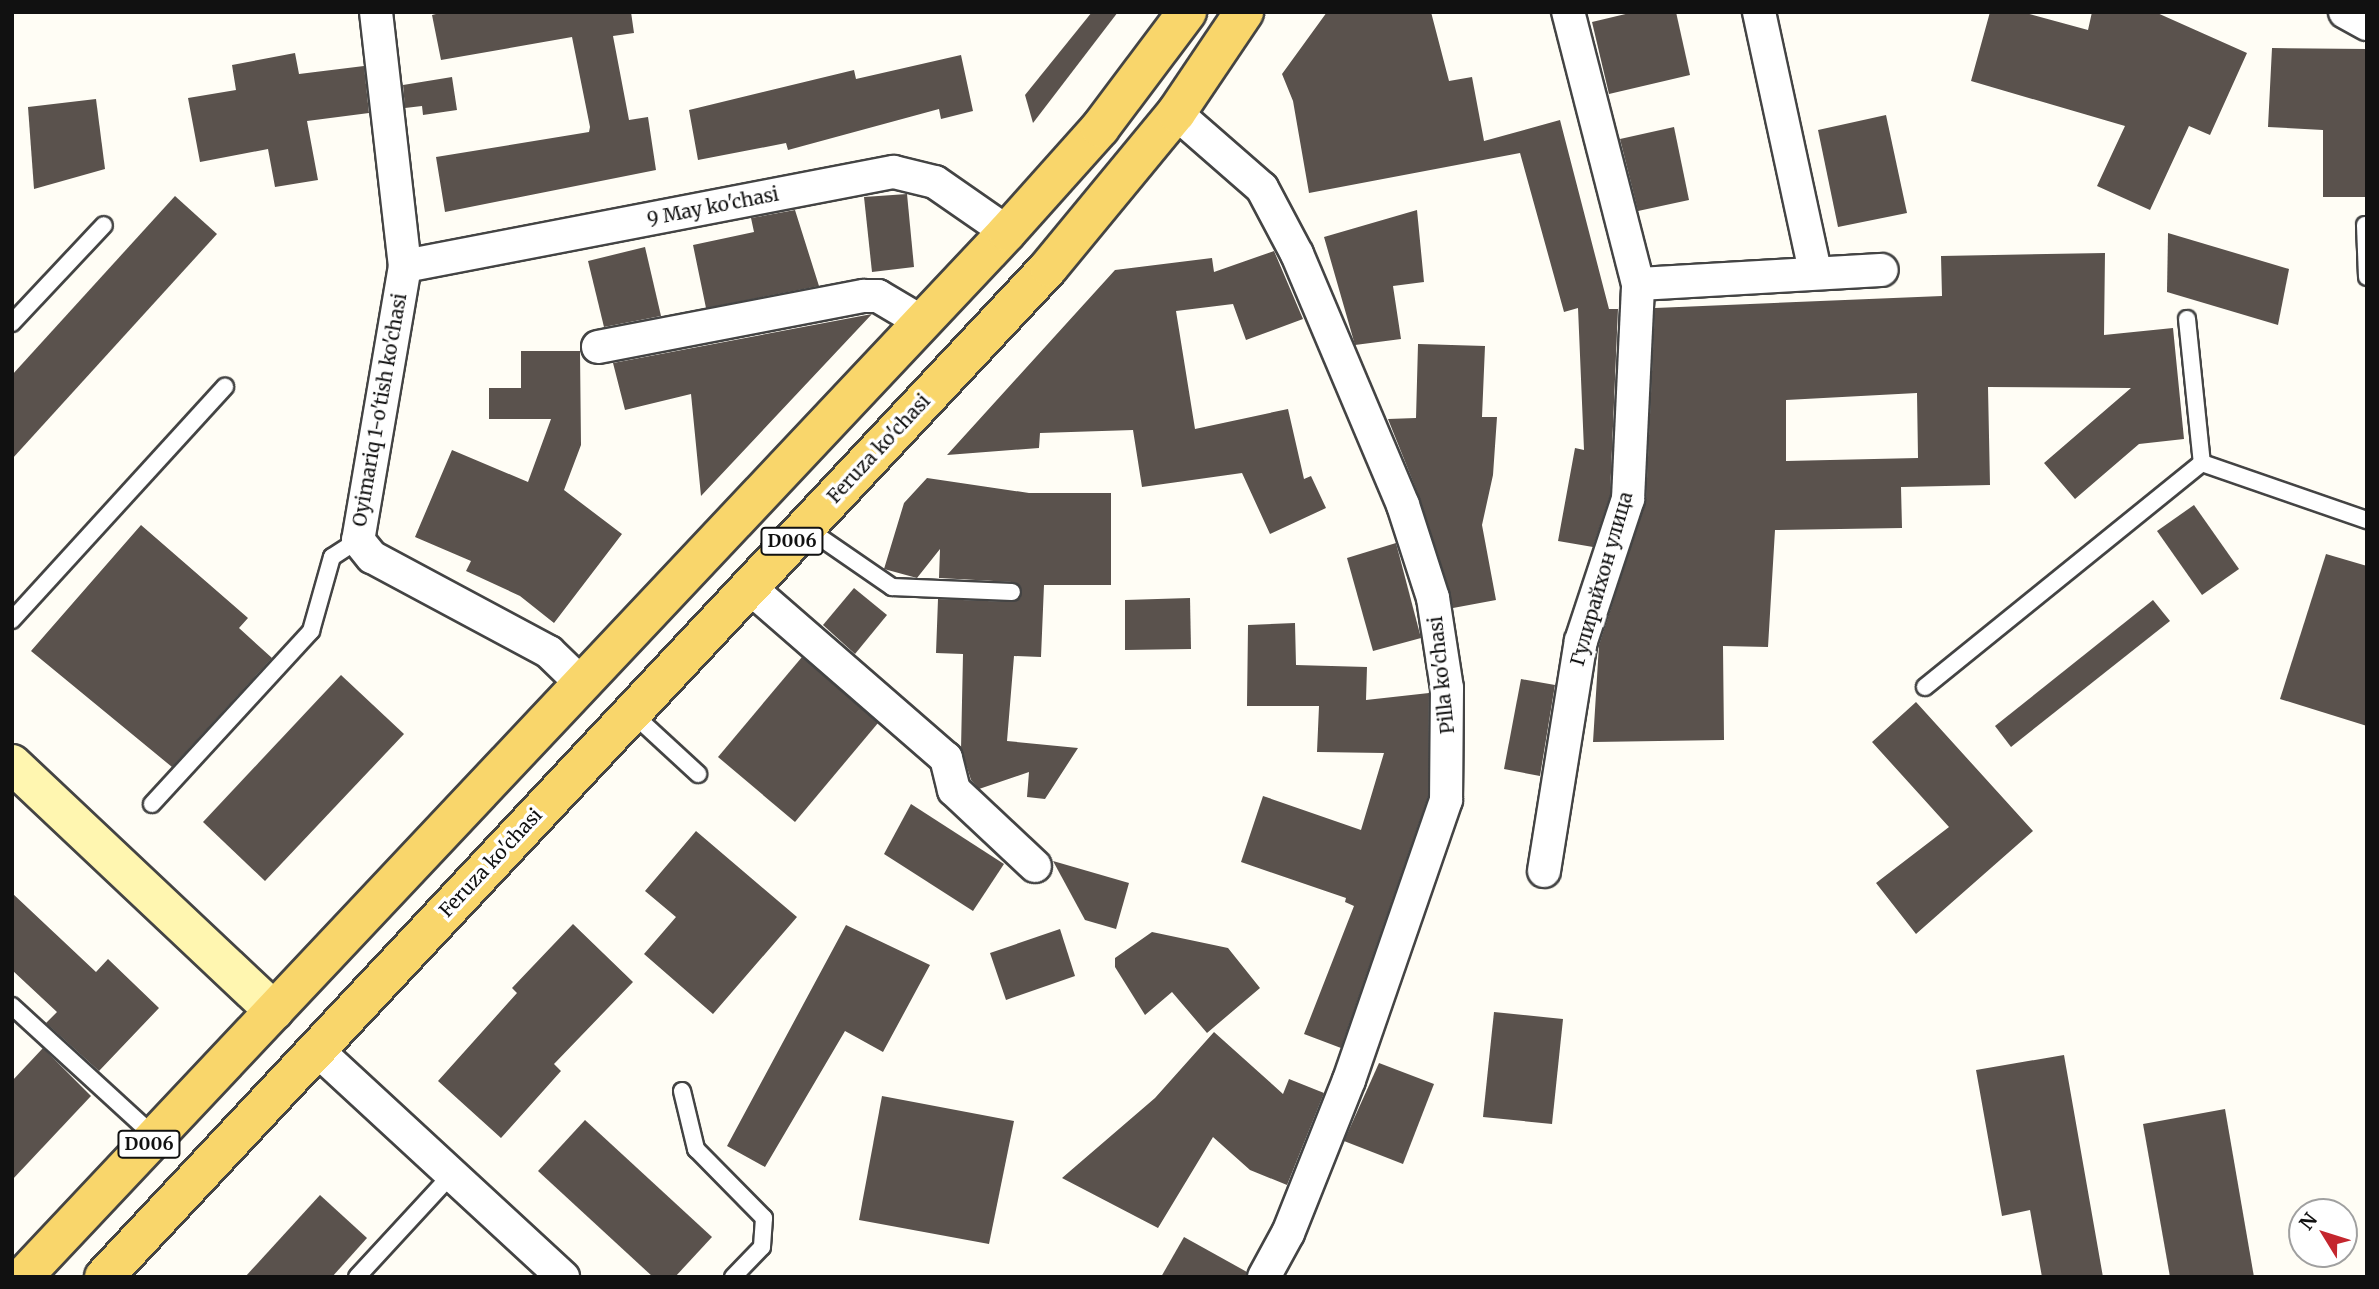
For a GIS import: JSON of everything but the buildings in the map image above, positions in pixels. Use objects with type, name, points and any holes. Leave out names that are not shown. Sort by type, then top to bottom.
[{"type":"main road","name":"D006","points":[[23,1277],[1007,232],[1100,128],[1187,12]]},
{"type":"main road","name":"Feruza ko'chasi","points":[[104,1277],[1049,267],[1176,113],[1244,12]]},
{"type":"main road","points":[[763,492],[762,510],[771,525],[788,531],[806,527]]},
{"type":"main road","points":[[274,1011],[317,1050]]},
{"type":"street","name":"Oyimariq 1-o'tish ko'chasi","points":[[376,12],[405,266],[358,540],[372,557],[549,652],[582,684]]},
{"type":"street","name":"Гулирайхон улица","points":[[1544,871],[1581,641],[1628,499],[1638,284],[1567,12]]},
{"type":"street","points":[[1759,12],[1815,272]]},
{"type":"street","points":[[2346,12],[2367,24]]},
{"type":"street","name":"Pilla ko'chasi","points":[[1176,113],[1262,188],[1297,254],[1403,505],[1433,598],[1447,688],[1446,800],[1349,1080],[1288,1233],[1264,1277]]},
{"type":"street","name":"9 May ko'chasi","points":[[405,266],[894,172],[934,182],[1007,232]]},
{"type":"street","points":[[1638,284],[1882,270]]},
{"type":"street","points":[[598,347],[864,296],[878,296],[922,322]]},
{"type":"street","points":[[749,587],[946,758],[954,790],[1035,866]]},
{"type":"street","points":[[12,764],[274,1011]]},
{"type":"street","points":[[317,1050],[563,1277]]},
{"type":"lane","points":[[12,323],[104,225]]},
{"type":"lane","points":[[2365,225],[2367,277]]},
{"type":"lane","points":[[2187,319],[2202,463]]},
{"type":"lane","points":[[12,620],[225,387]]},
{"type":"lane","points":[[2202,463],[2367,520]]},
{"type":"lane","points":[[1925,687],[2202,463]]},
{"type":"lane","points":[[806,527],[892,587],[1012,592]]},
{"type":"lane","points":[[152,804],[311,631],[332,558],[358,540]]},
{"type":"lane","points":[[632,713],[698,774]]},
{"type":"lane","points":[[14,1010],[155,1137]]},
{"type":"lane","points":[[682,1091],[696,1149],[764,1218],[762,1247],[733,1277]]},
{"type":"lane","points":[[357,1277],[452,1174]]}]
